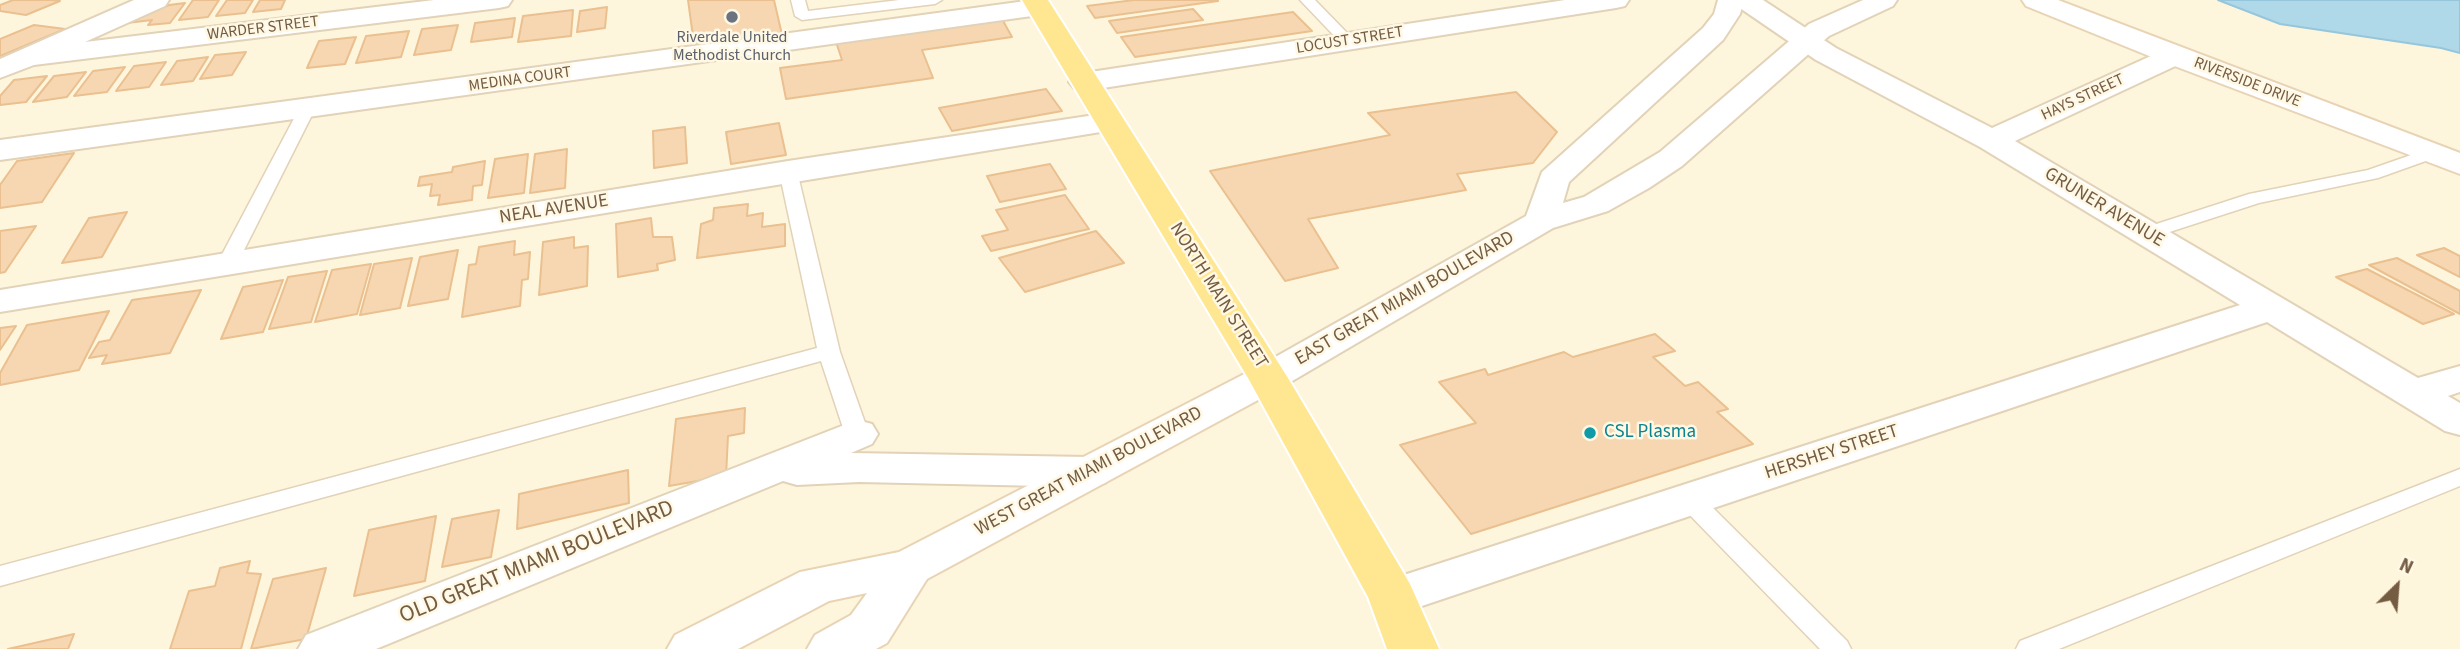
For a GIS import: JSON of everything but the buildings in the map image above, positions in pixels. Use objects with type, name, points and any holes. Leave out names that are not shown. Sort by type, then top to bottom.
[{"type":"main road","name":"NORTH MAIN STREET","points":[[1037,3],[1268,378],[1393,597],[1413,649]]},
{"type":"main road","name":"NORTH MAIN STREET","points":[[1393,597],[1443,649]]},
{"type":"street","points":[[0,69],[156,0]]},
{"type":"street","name":"WARDER STREET","points":[[26,57],[499,0]]},
{"type":"street","name":"LOCUST STREET","points":[[1084,82],[1616,0]]},
{"type":"street","points":[[1541,221],[1554,179],[1713,34],[1727,14],[1731,0]]},
{"type":"street","name":"GRUNER AVENUE","points":[[1746,0],[1805,41],[1991,140],[2460,421]]},
{"type":"street","name":"EAST GREAT MIAMI BOULEVARD","points":[[1268,378],[1541,221],[1596,204],[1671,159],[1819,30],[1884,0]]},
{"type":"street","name":"RIVERSIDE DRIVE","points":[[2035,0],[2174,57],[2460,164]]},
{"type":"street","name":"RIVERSIDE DRIVE","points":[[2074,0],[2460,142]]},
{"type":"street","name":"MEDINA COURT","points":[[0,150],[307,109],[929,8],[1037,3]]},
{"type":"street","name":"HAYS STREET","points":[[1991,140],[2174,57]]},
{"type":"street","name":"NEAL AVENUE","points":[[0,300],[788,171],[1108,122]]},
{"type":"street","name":"HERSHEY STREET","points":[[1393,597],[2270,308]]},
{"type":"street","name":"WEST GREAT MIAMI BOULEVARD","points":[[693,649],[817,585],[909,567],[1268,378]]},
{"type":"street","points":[[2413,393],[2460,379]]},
{"type":"street","name":"OLD GREAT MIAMI BOULEVARD","points":[[324,649],[857,434]]},
{"type":"street","name":"OLD GREAT MIAMI BOULEVARD","points":[[750,477],[836,467],[1089,472]]},
{"type":"street","name":"WEST GREAT MIAMI BOULEVARD","points":[[833,649],[869,629],[909,567]]},
{"type":"lane","points":[[798,0],[802,16],[929,8]]},
{"type":"lane","points":[[1307,0],[1347,41]]},
{"type":"lane","points":[[227,264],[307,109]]},
{"type":"lane","points":[[2148,233],[2255,198],[2372,174],[2431,153]]},
{"type":"lane","points":[[788,171],[829,352],[857,434]]},
{"type":"lane","points":[[0,576],[829,352]]},
{"type":"lane","points":[[2029,649],[2460,477]]},
{"type":"lane","points":[[1690,500],[1837,649]]},
{"type":"water","points":[[2218,0],[2460,0],[2460,53],[2280,24]]},
{"type":"place","name":"Riverdale United Methodist Church","points":[[732,17]]},
{"type":"place","name":"CSL Plasma","points":[[1590,433]]}]
